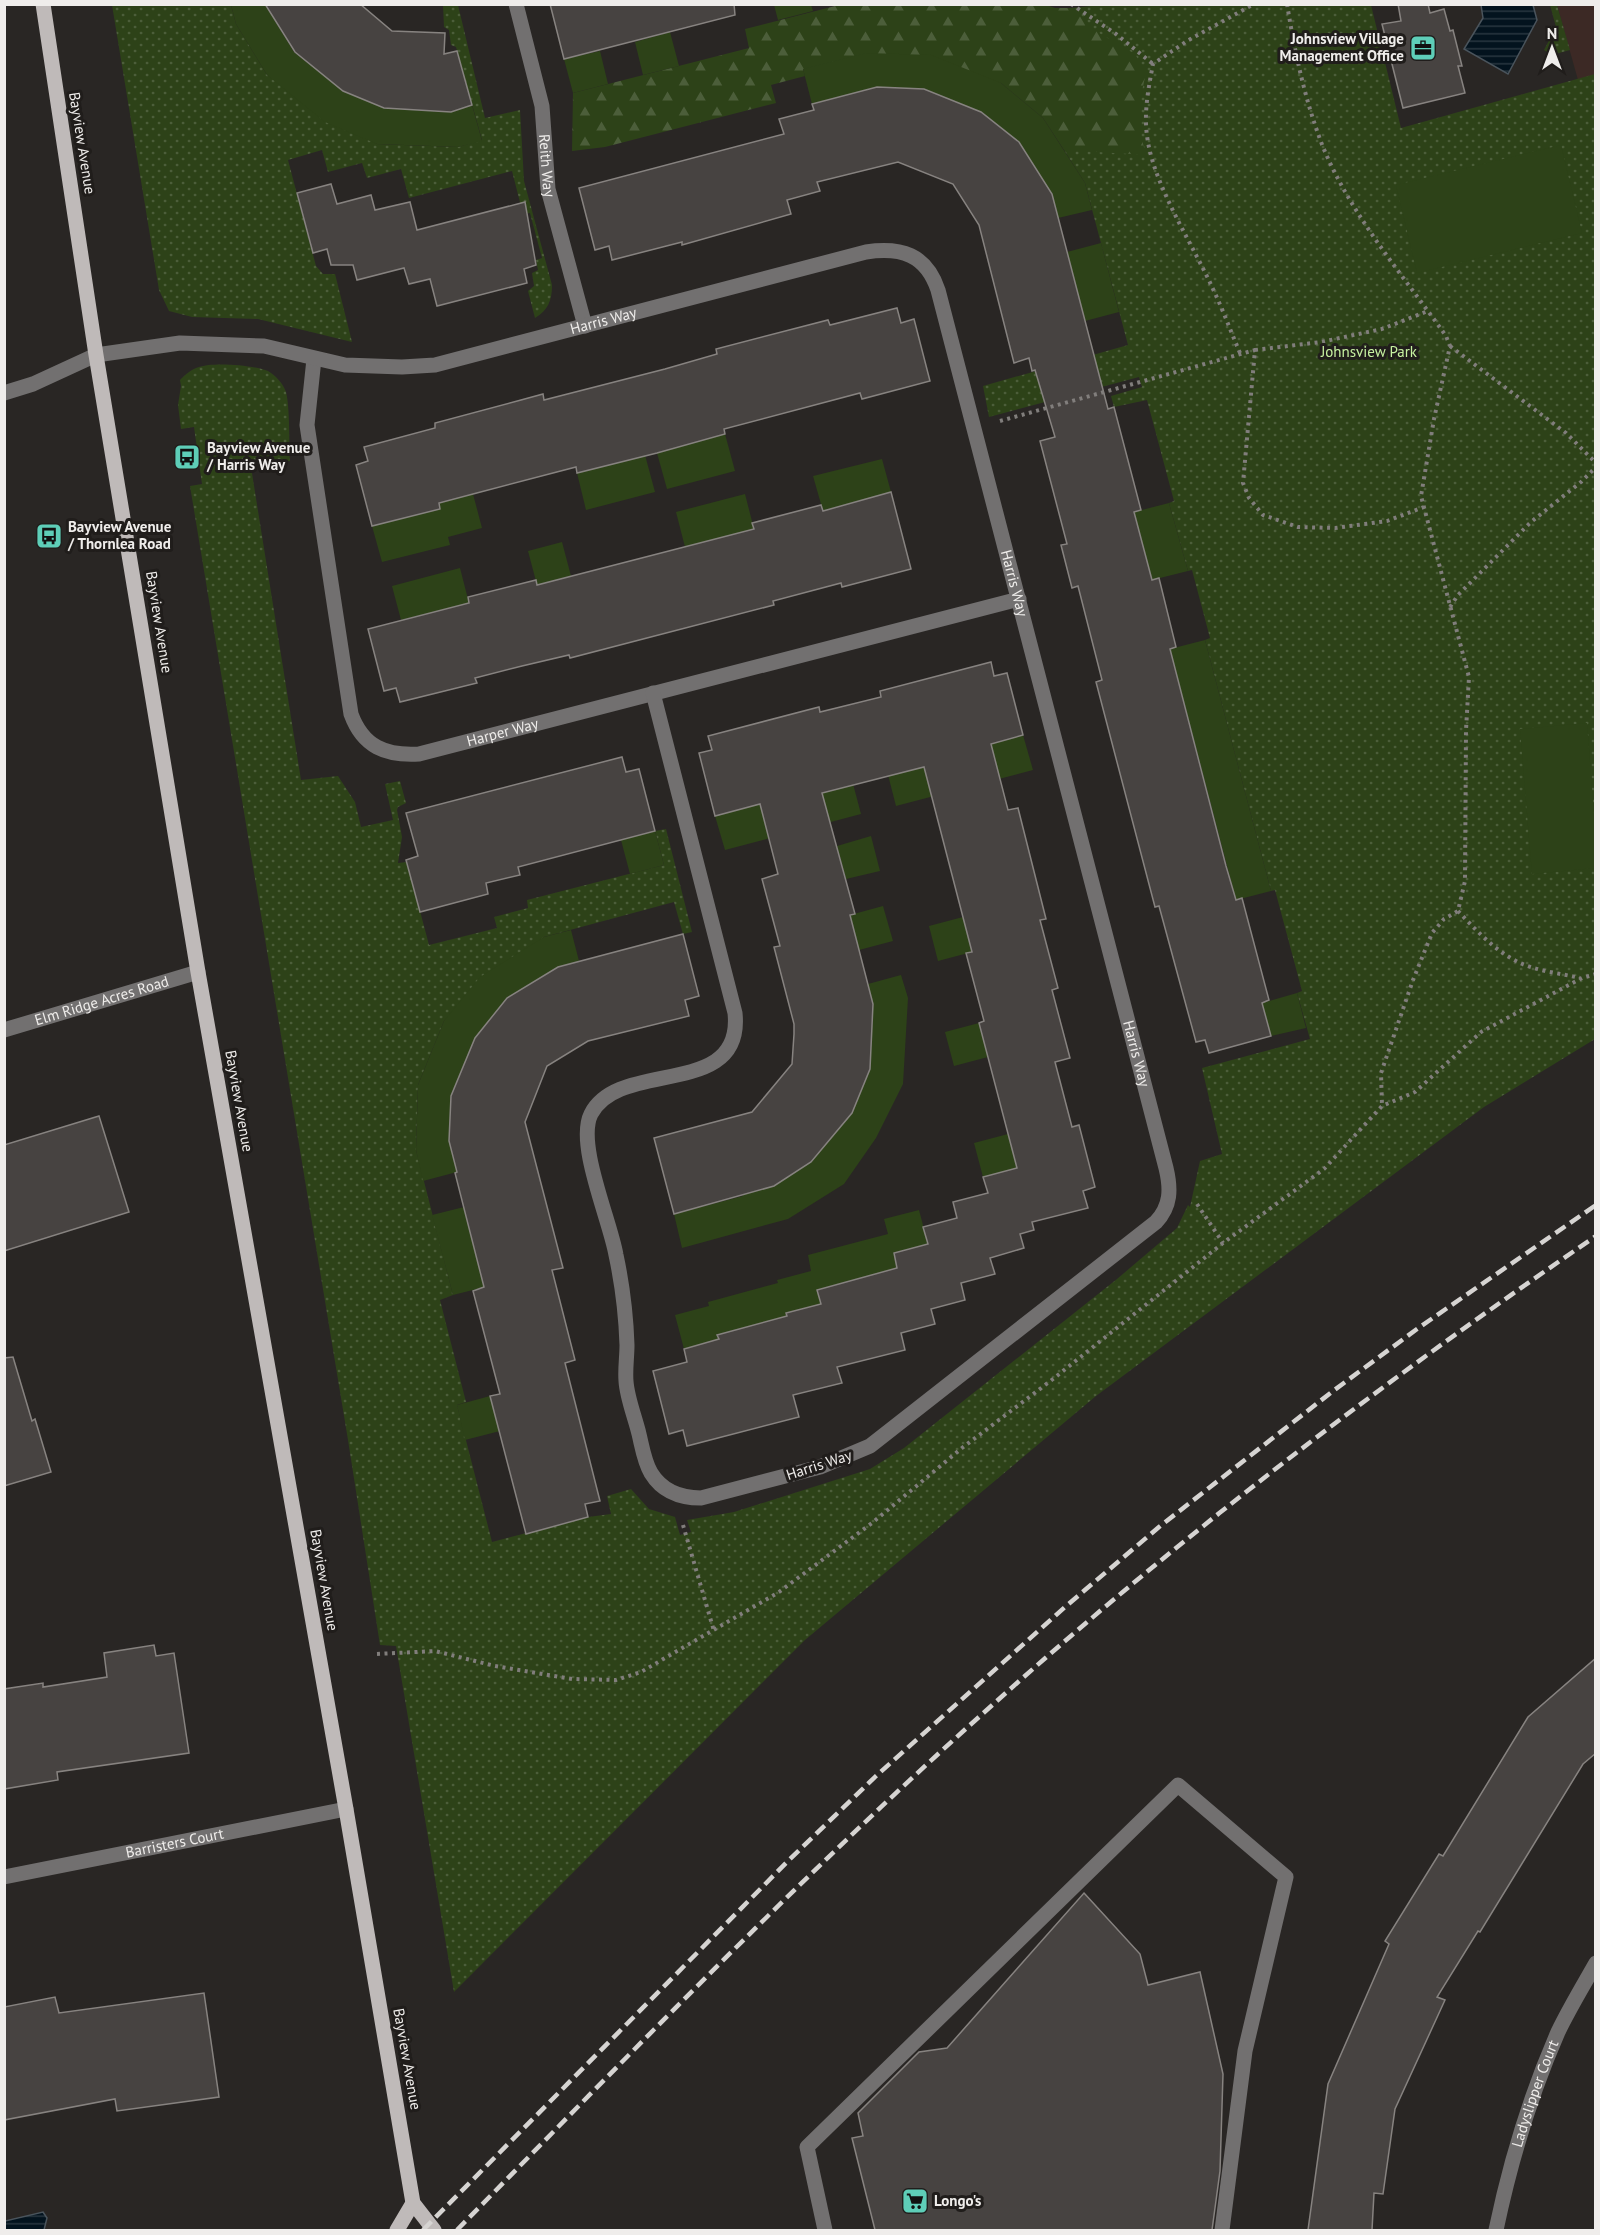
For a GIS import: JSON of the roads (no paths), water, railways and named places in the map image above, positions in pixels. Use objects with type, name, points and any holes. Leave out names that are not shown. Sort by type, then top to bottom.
[{"type":"main road","name":"Bayview Avenue","points":[[43,4],[96,355],[198,972],[413,2203],[434,2230]]},
{"type":"main road","points":[[397,2230],[413,2203]]},
{"type":"street","name":"Reith Way","points":[[516,4],[542,106],[548,189],[585,326]]},
{"type":"street","name":"Harris Way","points":[[4,393],[33,384],[96,355],[180,343],[264,346],[345,365],[402,367],[435,365],[866,252],[878,250],[902,252],[922,262],[929,270],[935,280],[1166,1168],[1170,1188],[1168,1202],[1162,1216],[1156,1222],[870,1446],[820,1467],[709,1496],[691,1498],[673,1493],[656,1480],[650,1471],[627,1387],[627,1337],[617,1261],[589,1155],[586,1135],[590,1116],[602,1099],[620,1090],[698,1070],[716,1061],[729,1048],[736,1032],[735,1013],[653,693]]},
{"type":"street","name":"Harper Way","points":[[314,359],[307,425],[351,714],[361,735],[378,748],[388,752],[419,754],[1018,599]]},
{"type":"street","name":"Elm Ridge Acres Road","points":[[4,1030],[198,972]]},
{"type":"street","points":[[825,2230],[807,2147],[1178,1785],[1286,1876],[1245,2051],[1222,2230]]},
{"type":"street","name":"Barristers Court","points":[[4,1877],[346,1809]]},
{"type":"street","name":"Ladyslipper Court","points":[[1496,2230],[1508,2172],[1534,2093],[1558,2031],[1596,1963]]},
{"type":"water","points":[[1481,5],[1533,5],[1537,20],[1508,74],[1464,49],[1483,18]]},
{"type":"water","points":[[43,2212],[47,2218],[44,2230],[5,2230],[5,2221]]},
{"type":"railway","points":[[423,2230],[788,1861],[876,1776],[1065,1607],[1159,1527],[1333,1391],[1417,1329],[1596,1205]]},
{"type":"railway","points":[[457,2230],[785,1899],[920,1771],[1061,1644],[1209,1521],[1361,1404],[1596,1236]]},
{"type":"place","name":"Johnsview Village Management Office","points":[[1423,48]]},
{"type":"place","name":"Bayview Avenue / Harris Way","points":[[187,457]]},
{"type":"place","name":"Bayview Avenue / Thornlea Road","points":[[49,536]]},
{"type":"place","name":"Longo's","points":[[915,2201]]},
{"type":"park label","name":"Johnsview Park","points":[[1369,352]]}]
